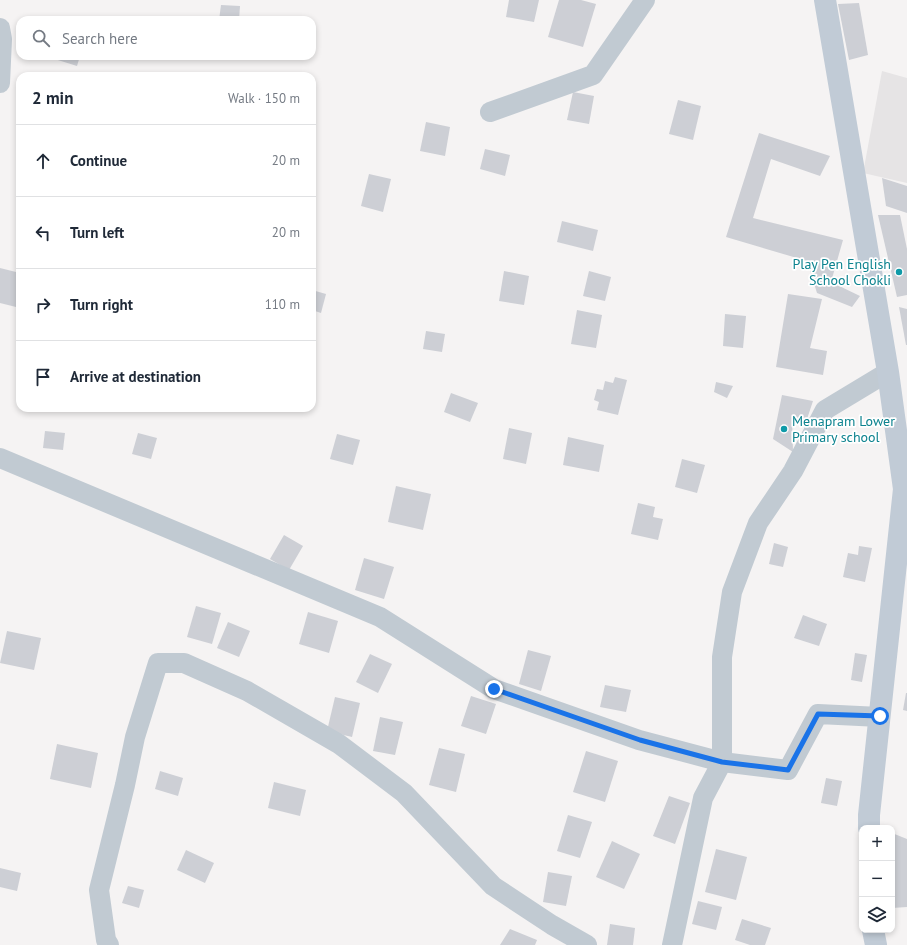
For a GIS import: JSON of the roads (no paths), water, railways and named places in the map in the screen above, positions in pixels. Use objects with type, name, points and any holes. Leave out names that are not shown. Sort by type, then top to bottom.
[{"type":"street","points":[[490,112],[593,75],[645,0]]},
{"type":"street","points":[[825,0],[888,372],[904,489],[904,521],[880,716],[869,825]]},
{"type":"street","points":[[0,28],[2,39],[0,83]]},
{"type":"street","points":[[672,945],[703,798],[722,762],[722,657],[726,628],[732,592],[758,523],[793,470],[824,410],[888,372]]},
{"type":"street","points":[[0,458],[380,617],[494,689],[640,740],[722,762],[788,770],[818,714],[880,716]]},
{"type":"street","points":[[109,945],[106,940],[99,890],[125,785],[135,737],[158,663],[184,663],[247,691],[339,744],[404,793],[493,886],[552,925],[586,945]]},
{"type":"street","points":[[874,933],[876,945]]},
{"type":"place","name":"Play Pen English School Chokli","points":[[899,272]]},
{"type":"place","name":"Menapram Lower Primary school","points":[[784,429]]}]
